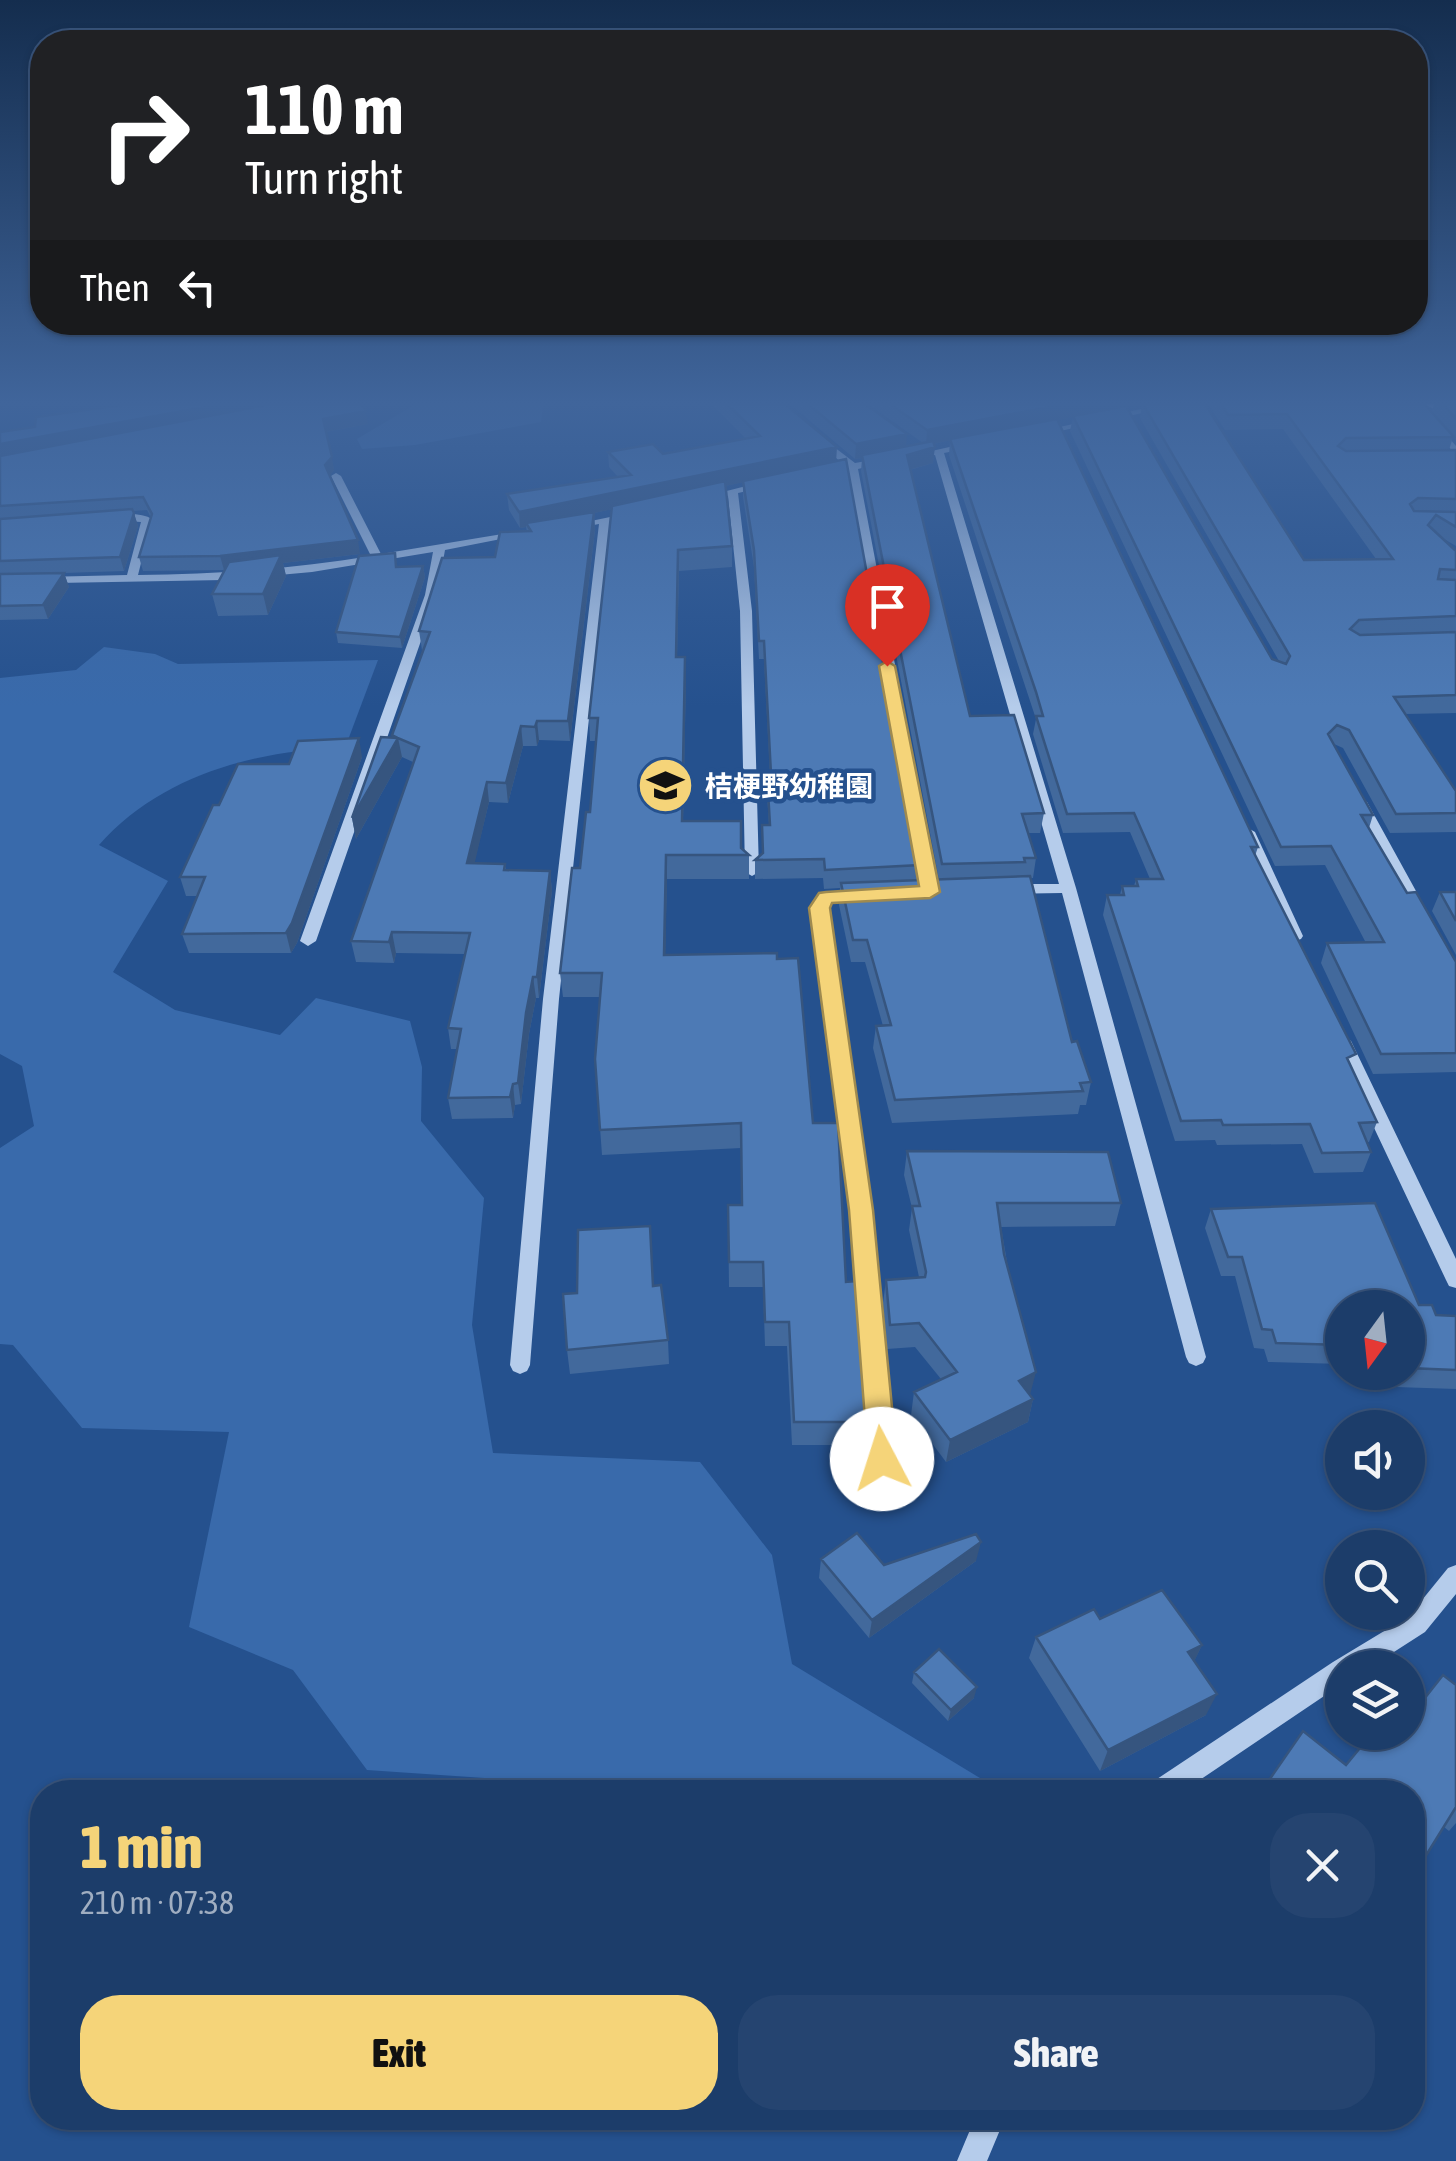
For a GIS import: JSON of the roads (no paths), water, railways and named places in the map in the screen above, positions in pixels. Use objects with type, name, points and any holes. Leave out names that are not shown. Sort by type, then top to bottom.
[{"type":"street","points":[[351,505],[378,559]]},
{"type":"street","points":[[735,505],[746,611],[752,872]]},
{"type":"street","points":[[858,505],[922,892],[950,891]]},
{"type":"street","points":[[948,505],[1068,888],[1196,1357]]},
{"type":"street","points":[[550,530],[642,513]]},
{"type":"street","points":[[106,518],[147,519],[131,580]]},
{"type":"street","points":[[520,1365],[549,1018],[605,522]]},
{"type":"street","points":[[0,581],[224,577],[378,559],[532,532]]},
{"type":"street","points":[[308,942],[431,595],[440,548]]},
{"type":"street","points":[[1350,783],[1429,929]]},
{"type":"street","points":[[1238,809],[1300,948]]},
{"type":"street","points":[[990,890],[1068,888]]},
{"type":"street","points":[[880,894],[826,898],[820,908],[861,1210],[882,1459]]},
{"type":"street","points":[[1331,1018],[1456,1280]]},
{"type":"street","points":[[1375,1650],[1418,1624],[1456,1576]]},
{"type":"street","points":[[1178,1780],[1325,1682]]},
{"type":"street","points":[[972,2161],[985,2130]]},
{"type":"place","name":"桔梗野幼稚園","points":[[666,786]]}]
